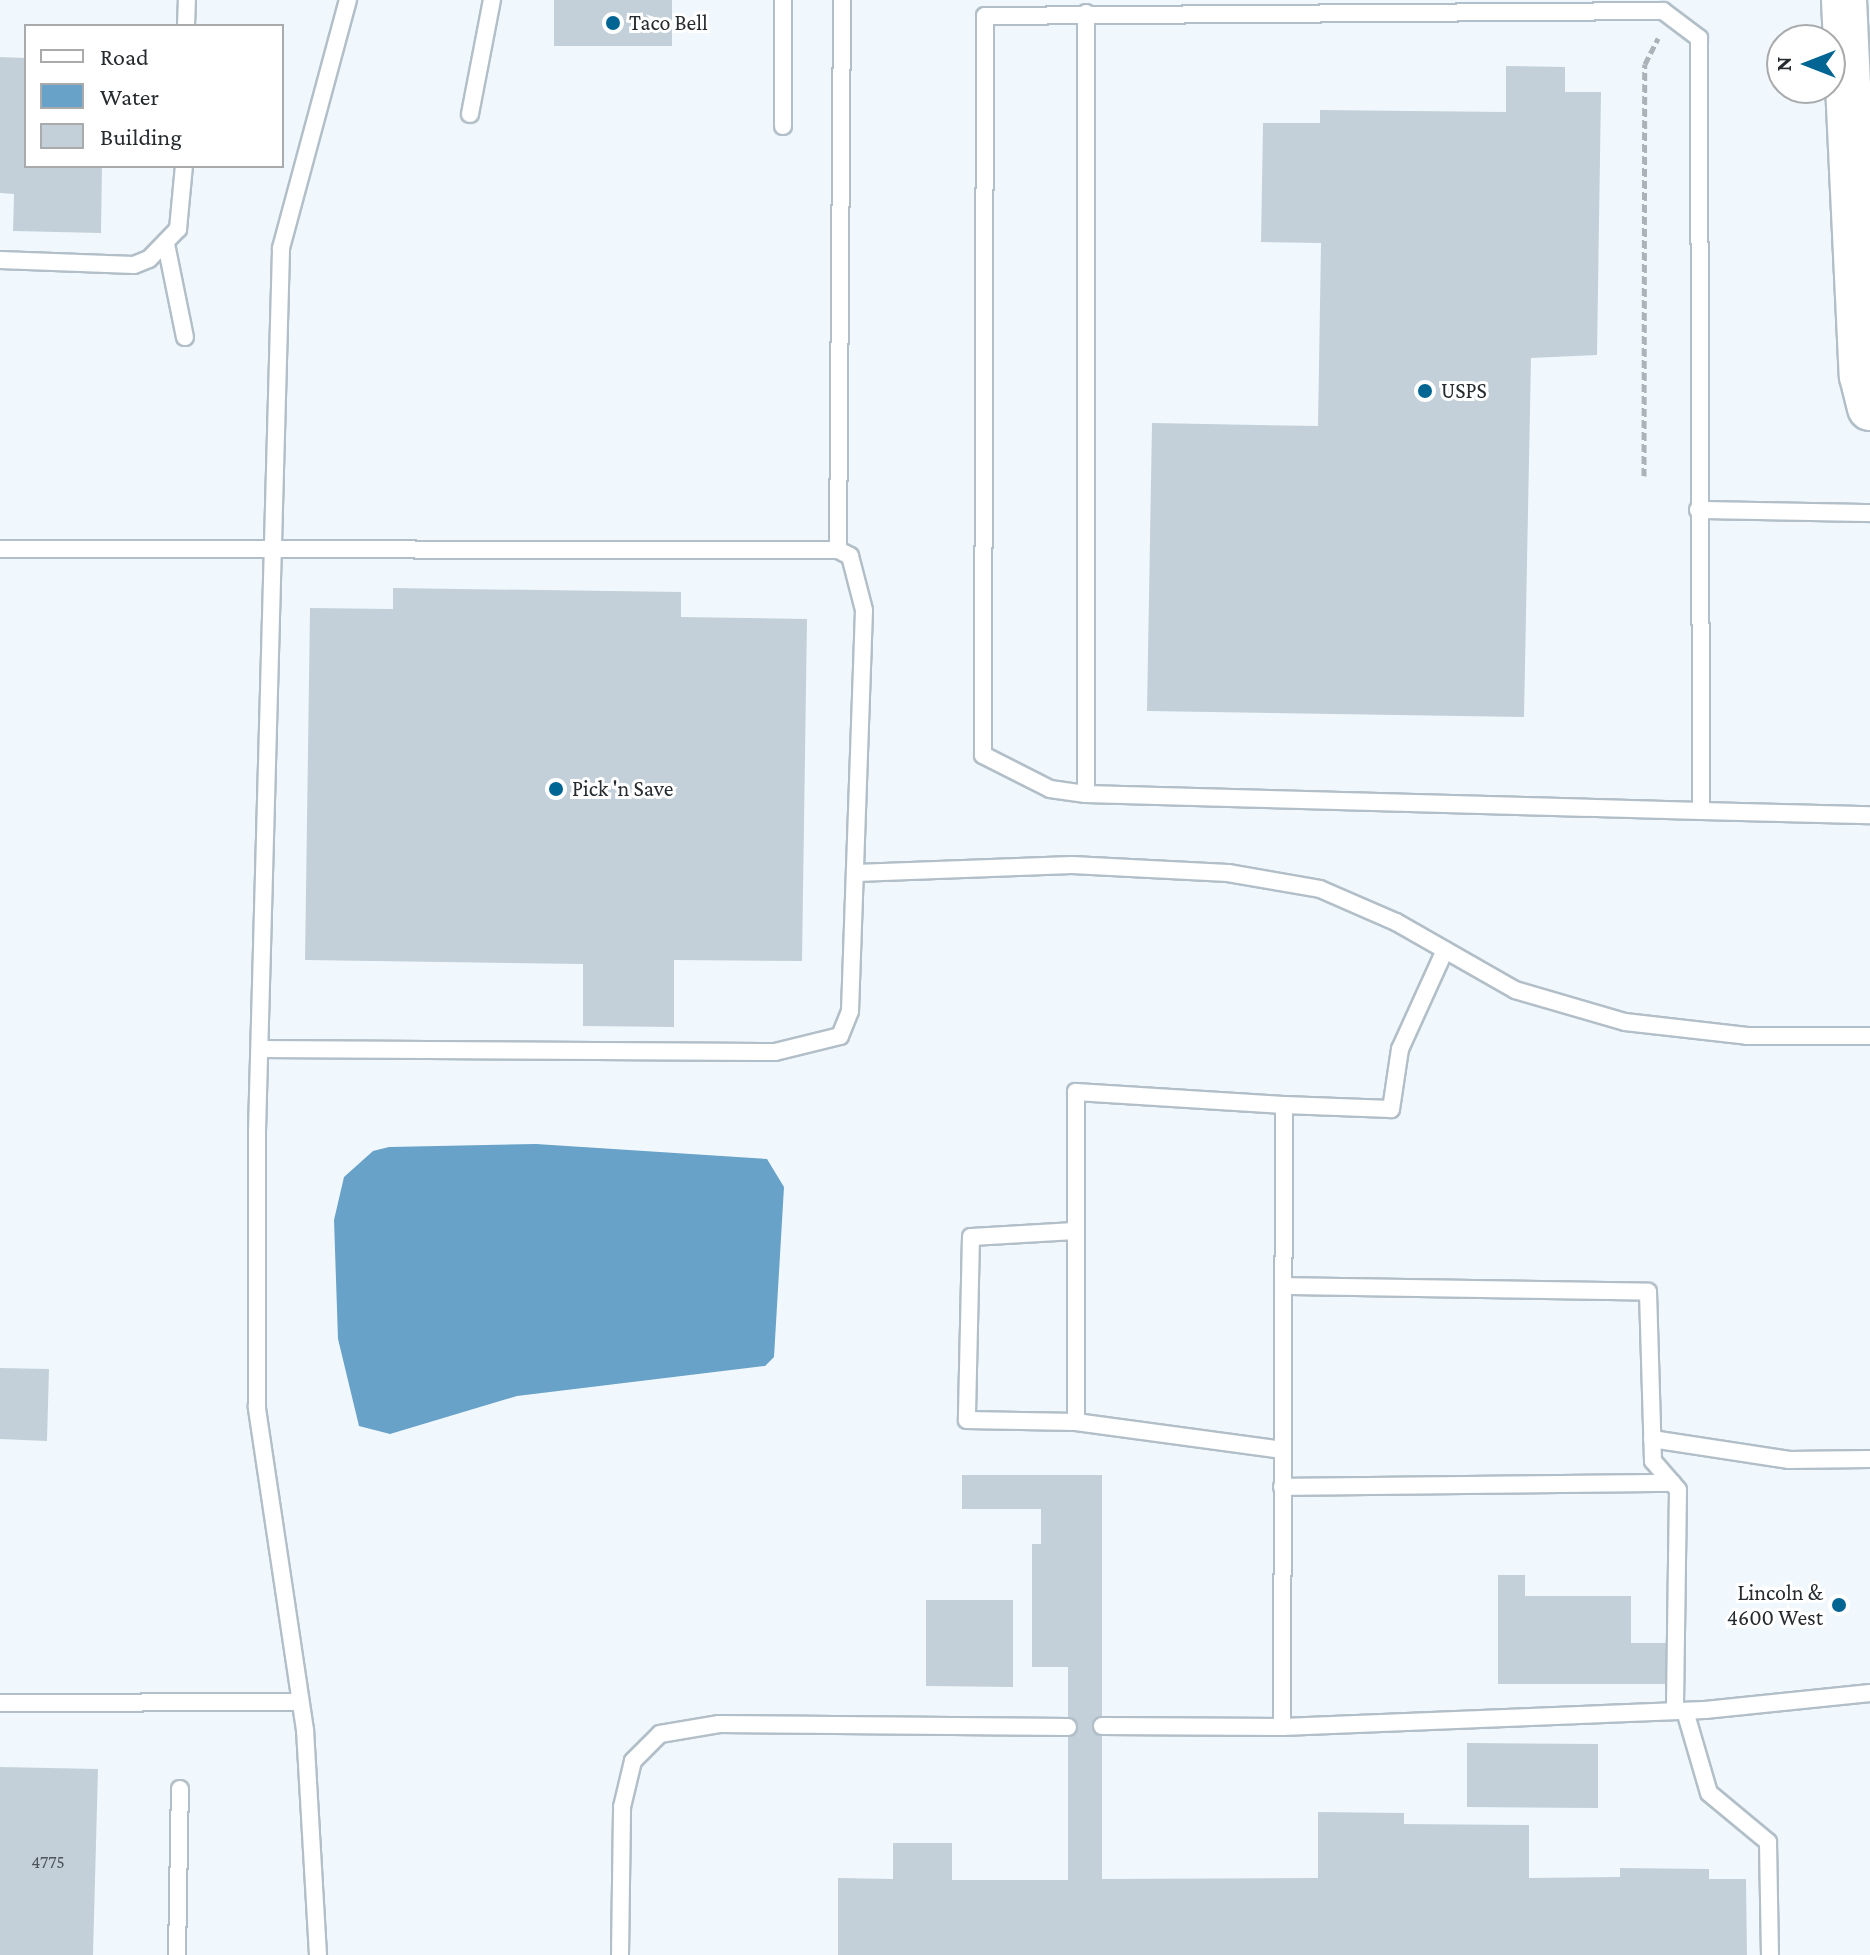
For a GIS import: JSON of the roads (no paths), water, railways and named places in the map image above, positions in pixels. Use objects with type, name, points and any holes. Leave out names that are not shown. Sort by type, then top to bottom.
[{"type":"main road","points":[[1853,22],[1862,376],[1870,408]]},
{"type":"lane","points":[[186,24],[187,0]]},
{"type":"lane","points":[[318,1955],[300,1702],[257,1407],[260,1049],[281,248],[348,0]]},
{"type":"lane","points":[[470,114],[492,0]]},
{"type":"lane","points":[[783,0],[783,126]]},
{"type":"lane","points":[[838,550],[842,0]]},
{"type":"lane","points":[[1701,811],[1699,38],[1663,11],[1304,6],[985,16],[983,755],[1050,789],[1086,794],[1701,811],[1870,815]]},
{"type":"lane","points":[[1086,13],[1086,794]]},
{"type":"lane","points":[[0,260],[134,265],[166,244],[183,209],[184,168]]},
{"type":"lane","points":[[166,244],[185,337]]},
{"type":"lane","points":[[1698,510],[1870,513]]},
{"type":"lane","points":[[0,549],[838,550],[850,556],[864,610],[850,1011],[840,1036],[775,1052],[260,1049]]},
{"type":"lane","points":[[856,873],[1072,865],[1228,873],[1320,889],[1445,950],[1515,990],[1625,1022],[1747,1036],[1870,1036]]},
{"type":"lane","points":[[1076,1422],[1076,1092],[1391,1109],[1400,1049],[1445,950]]},
{"type":"lane","points":[[1282,1727],[1284,1105]]},
{"type":"lane","points":[[1075,1231],[971,1237],[967,1420],[1076,1422],[1283,1450]]},
{"type":"lane","points":[[1283,1286],[1648,1292],[1653,1461],[1672,1483],[1679,1541],[1680,1711],[1709,1793],[1768,1842],[1770,1955]]},
{"type":"lane","points":[[1652,1439],[1789,1460],[1870,1459]]},
{"type":"lane","points":[[1282,1487],[1672,1483]]},
{"type":"lane","points":[[1102,1726],[1282,1727],[1680,1711],[1870,1693]]},
{"type":"lane","points":[[0,1703],[300,1702]]},
{"type":"lane","points":[[620,1955],[622,1807],[633,1761],[660,1734],[719,1724],[1068,1727]]},
{"type":"lane","points":[[177,1955],[180,1789]]},
{"type":"water","points":[[536,1144],[767,1159],[784,1187],[774,1357],[765,1366],[517,1396],[390,1434],[359,1426],[338,1339],[334,1220],[344,1177],[373,1151],[389,1147]]},
{"type":"place","name":"Taco Bell","points":[[613,23]]},
{"type":"place","name":"USPS","points":[[1425,391]]},
{"type":"place","name":"Pick 'n Save","points":[[556,789]]},
{"type":"place","name":"Lincoln & 4600 West","points":[[1839,1605]]}]
